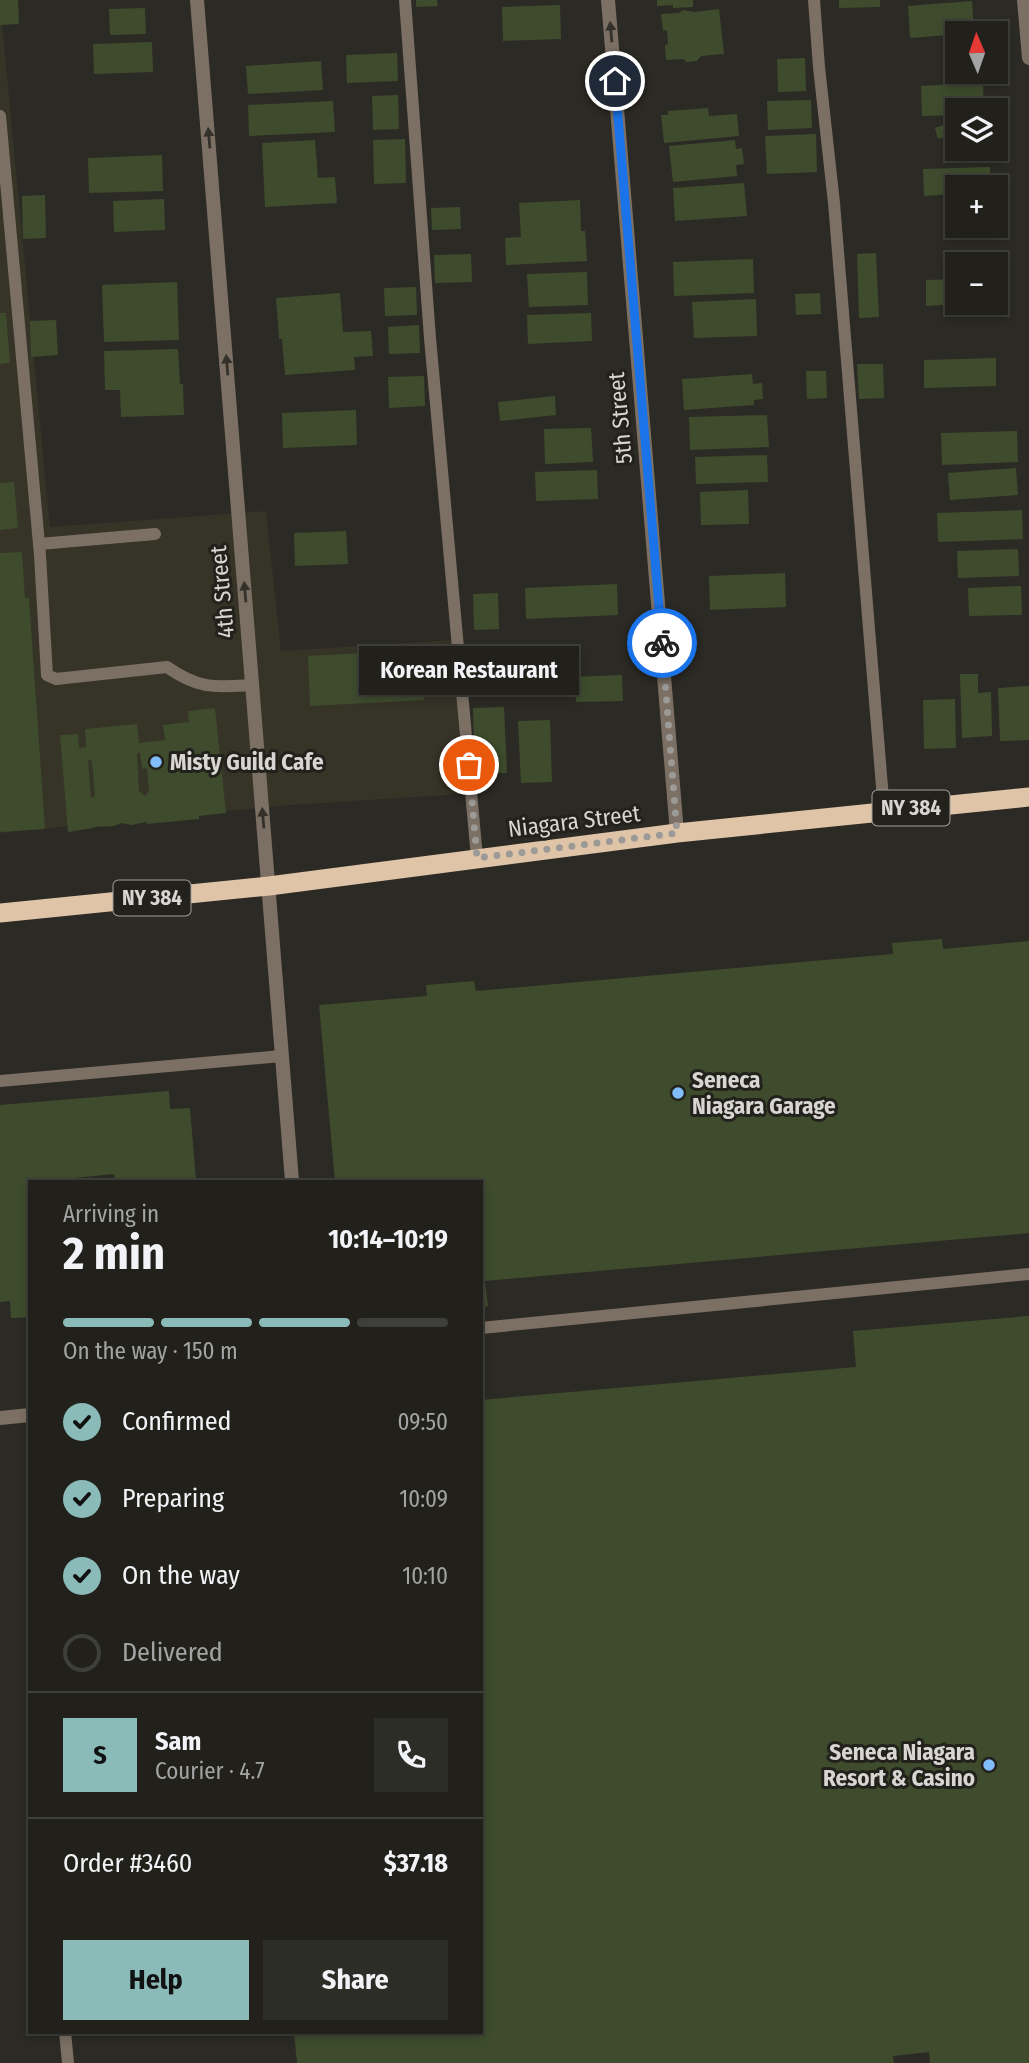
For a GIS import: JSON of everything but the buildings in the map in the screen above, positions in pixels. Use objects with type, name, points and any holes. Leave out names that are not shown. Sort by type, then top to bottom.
[{"type":"highway","name":"Niagara Street","points":[[0,913],[269,887],[677,833],[1029,797]]},
{"type":"street","name":"4th Street","points":[[198,0],[292,1180]]},
{"type":"street","name":"5th Street","points":[[608,0],[677,833]]},
{"type":"street","points":[[1024,0],[1029,58]]},
{"type":"street","points":[[0,1418],[28,1415]]},
{"type":"lane","points":[[405,0],[430,338],[477,858]]},
{"type":"lane","points":[[814,0],[834,203],[884,811]]},
{"type":"lane","points":[[0,116],[39,544],[47,675],[57,678],[167,667],[182,678],[202,685],[253,685]]},
{"type":"lane","points":[[39,544],[155,534]]},
{"type":"lane","points":[[0,1081],[282,1056]]},
{"type":"lane","points":[[483,1328],[1029,1274]]},
{"type":"lane","points":[[65,2034],[68,2063]]},
{"type":"shaded area","points":[[0,2],[50,527],[266,511],[281,651],[453,640],[463,794],[291,805],[0,833]]},
{"type":"way so far","points":[[469,765],[477,858],[677,833],[662,643]]},
{"type":"place","name":"Misty Guild Cafe","points":[[156,762]]},
{"type":"place","name":"Korean Restaurant","points":[[469,765]]},
{"type":"place","name":"Seneca Niagara Garage","points":[[678,1093]]},
{"type":"place","name":"Seneca Niagara Resort & Casino","points":[[989,1765]]},
{"type":"route","points":[[615,81],[662,643]]}]
